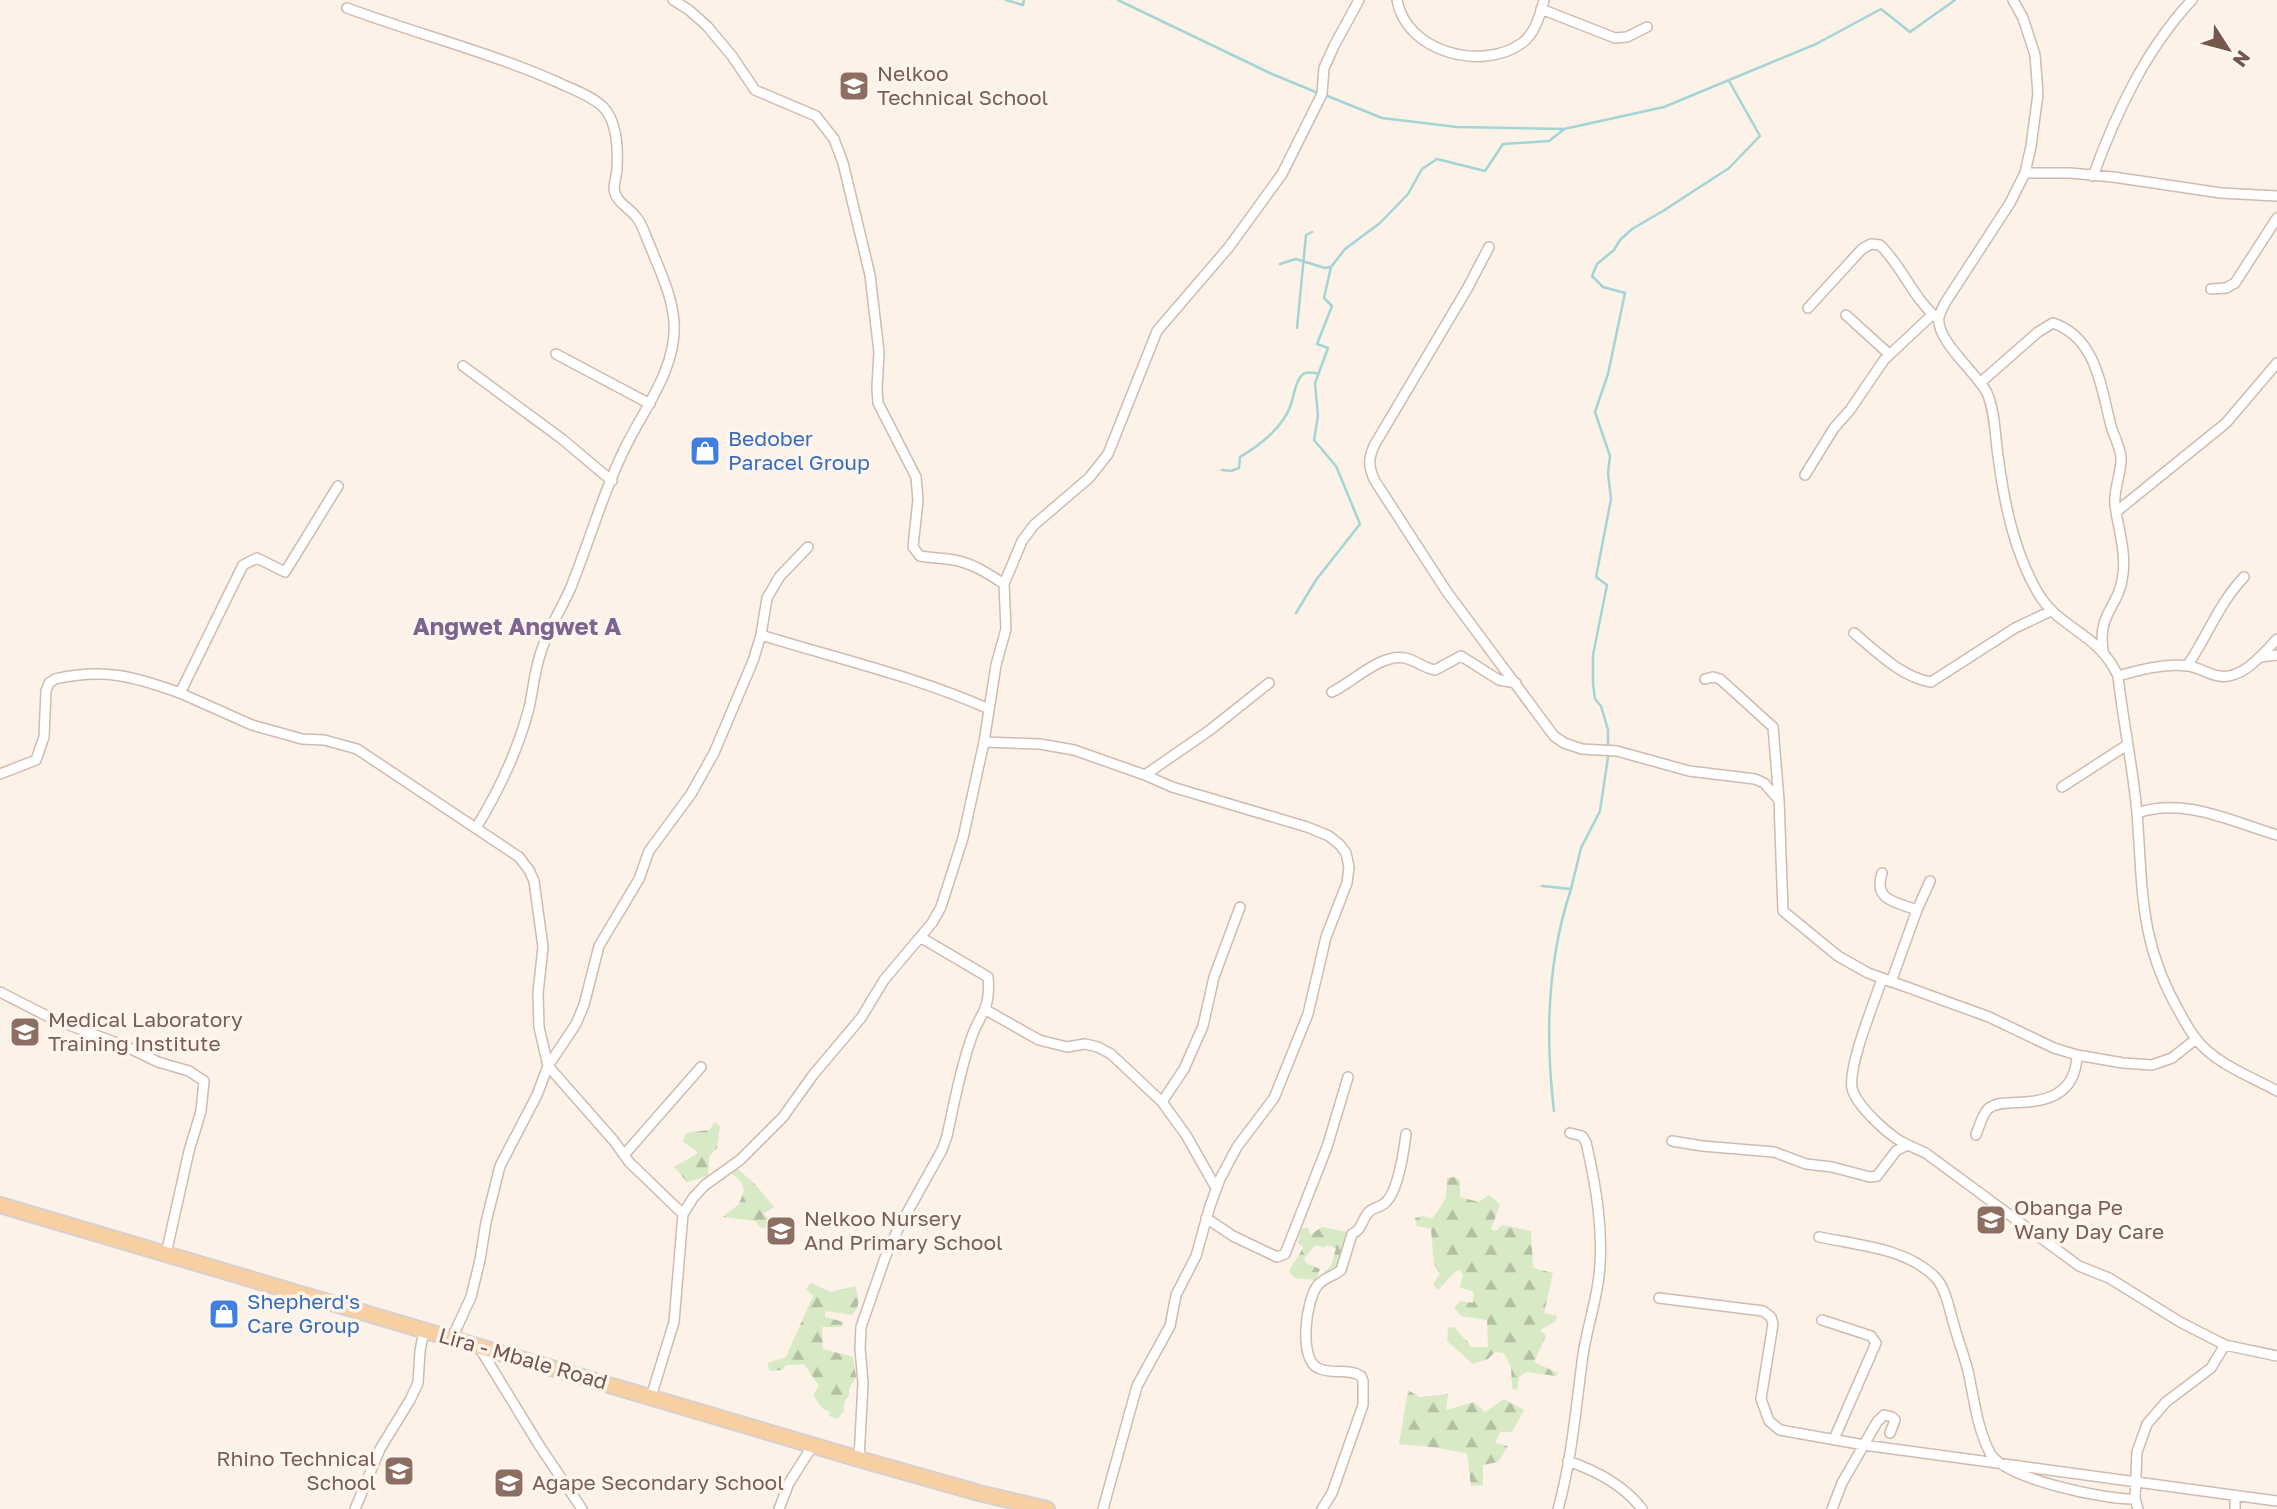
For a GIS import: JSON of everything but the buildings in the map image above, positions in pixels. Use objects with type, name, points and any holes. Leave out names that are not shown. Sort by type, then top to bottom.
[{"type":"main road","name":"Lira - Mbale Road","points":[[0,1205],[859,1459],[1047,1509]]},
{"type":"street","points":[[673,0],[690,10],[707,26],[755,90],[816,116],[834,139],[843,163],[870,275],[878,331],[878,403],[916,477],[918,500],[913,547],[920,556],[953,559],[968,564],[1004,584]]},
{"type":"street","points":[[651,1397],[674,1322],[683,1214],[705,1185],[740,1160],[783,1116],[861,1018],[897,962],[920,937],[941,907],[963,838],[984,742],[1006,629],[1004,584],[1022,541],[1034,525],[1089,478],[1108,454],[1157,331],[1237,236],[1282,174],[1322,94],[1324,68],[1359,0]]},
{"type":"street","points":[[1396,0],[1405,22],[1419,37],[1444,50],[1471,57],[1502,52],[1522,43],[1532,31],[1543,4],[1615,38],[1627,37],[1647,27]]},
{"type":"street","points":[[1805,475],[1834,428],[1889,354],[1936,316],[2010,202],[2025,173],[2036,111],[2038,74],[2031,38],[2013,0]]},
{"type":"street","points":[[2093,176],[2111,127],[2139,76],[2173,21],[2192,0]]},
{"type":"street","points":[[347,8],[381,22],[509,61],[602,105],[612,121],[617,150],[614,188],[619,202],[636,217],[643,230],[661,271],[674,324],[662,381],[626,446],[611,481],[570,587],[540,653],[527,715],[511,759],[498,790],[476,828]]},
{"type":"street","points":[[2025,173],[2093,176],[2221,194],[2277,196]]},
{"type":"street","points":[[2211,289],[2226,288],[2235,283],[2277,218]]},
{"type":"street","points":[[1808,308],[1862,249],[1871,244],[1880,245],[1891,255],[1936,316],[1948,343],[1980,383],[1990,401],[2003,490],[2019,550],[2034,584],[2051,611],[2102,650],[2118,676],[2137,813],[2141,890],[2148,933],[2157,962],[2173,1000],[2196,1039],[2218,1059],[2277,1091]]},
{"type":"street","points":[[1489,247],[1462,299],[1375,444],[1369,467],[1375,481],[1447,592],[1554,736],[1564,743],[1582,749],[1617,751],[1689,771],[1755,779],[1764,783],[1779,800]]},
{"type":"street","points":[[1846,315],[1889,354]]},
{"type":"street","points":[[1980,383],[2048,324],[2060,325],[2091,355],[2099,374],[2121,455],[2115,502],[2124,557],[2123,577],[2120,591],[2102,624],[2102,650]]},
{"type":"street","points":[[556,354],[650,404]]},
{"type":"street","points":[[2116,512],[2226,423],[2277,363]]},
{"type":"street","points":[[463,366],[562,439],[611,481]]},
{"type":"street","points":[[180,693],[243,565],[257,558],[285,572],[338,486]]},
{"type":"street","points":[[452,1338],[471,1297],[500,1166],[537,1095],[548,1066],[576,1024],[584,1005],[599,946],[639,879],[649,851],[691,794],[714,753],[739,697],[761,635],[767,598],[780,576],[807,547]]},
{"type":"street","points":[[2187,666],[2226,600],[2244,577]]},
{"type":"street","points":[[1854,633],[1913,677],[1931,682],[2015,628],[2051,611]]},
{"type":"street","points":[[761,635],[968,699],[989,709]]},
{"type":"street","points":[[2118,676],[2146,668],[2187,666],[2219,676],[2231,676],[2260,657],[2277,639]]},
{"type":"street","points":[[2260,657],[2277,655]]},
{"type":"street","points":[[1332,692],[1379,662],[1394,657],[1409,659],[1437,670],[1461,656],[1499,680],[1516,683]]},
{"type":"street","points":[[0,774],[36,760],[44,737],[46,691],[49,683],[55,679],[110,673],[135,677],[180,693],[252,725],[302,739],[324,740],[357,749],[519,857],[530,870],[534,881],[543,947],[538,993],[539,1027],[548,1066],[645,1179],[683,1214]]},
{"type":"street","points":[[1705,680],[1713,677],[1720,679],[1773,727],[1783,911],[1838,956],[1886,981],[1989,1017],[2054,1048],[2077,1055],[2152,1065],[2172,1058],[2196,1039]]},
{"type":"street","points":[[1145,775],[1210,730],[1269,683]]},
{"type":"street","points":[[984,742],[1053,746],[1101,758],[1172,787],[1286,820],[1324,834],[1343,848],[1349,867],[1347,883],[1326,937],[1308,1014],[1298,1042],[1274,1098],[1237,1147],[1216,1188],[1196,1256],[1176,1295],[1170,1326],[1137,1386],[1103,1509]]},
{"type":"street","points":[[2062,787],[2127,745]]},
{"type":"street","points":[[2137,813],[2153,807],[2187,807],[2277,835]]},
{"type":"street","points":[[1882,873],[1878,884],[1882,895],[1917,910]]},
{"type":"street","points":[[1930,881],[1860,1046],[1852,1086],[1859,1102],[1872,1117],[1907,1145],[1927,1154],[2079,1266],[2112,1280],[2180,1322],[2225,1345],[2277,1356]]},
{"type":"street","points":[[1162,1102],[1184,1069],[1203,1026],[1214,978],[1240,907]]},
{"type":"street","points":[[859,1459],[863,1384],[861,1327],[886,1255],[942,1150],[971,1037],[986,1010],[988,999],[988,977],[920,937]]},
{"type":"street","points":[[0,992],[53,1018],[158,1062],[189,1070],[204,1081],[201,1111],[189,1151],[166,1254]]},
{"type":"street","points":[[986,1010],[1039,1040],[1067,1047],[1085,1044],[1111,1054],[1162,1102],[1186,1135],[1216,1188]]},
{"type":"street","points":[[1976,1135],[1991,1107],[2009,1102],[2030,1102],[2058,1094],[2067,1087],[2075,1074],[2077,1055]]},
{"type":"street","points":[[624,1155],[701,1068]]},
{"type":"street","points":[[1206,1218],[1233,1236],[1277,1257],[1285,1254],[1327,1147],[1348,1077]]},
{"type":"street","points":[[1558,1509],[1600,1263],[1598,1210],[1589,1154],[1584,1138],[1570,1133]]},
{"type":"street","points":[[1322,1509],[1332,1493],[1363,1405],[1363,1381],[1361,1376],[1354,1372],[1322,1370],[1313,1365],[1308,1354],[1307,1311],[1318,1285],[1341,1270],[1352,1234],[1359,1230],[1369,1211],[1388,1200],[1395,1183],[1406,1134]]},
{"type":"street","points":[[1672,1140],[1702,1146],[1774,1152],[1806,1164],[1832,1167],[1870,1177],[1877,1176],[1896,1150],[1907,1145]]},
{"type":"street","points":[[1819,1237],[1893,1254],[1926,1269],[1939,1281],[1967,1370],[1983,1434],[1990,1454],[2000,1463],[2023,1475],[2051,1484],[2102,1496],[2135,1499]]},
{"type":"street","points":[[1659,1298],[1766,1313],[1773,1324],[1761,1394],[1762,1405],[1767,1417],[1780,1430],[1864,1445],[2277,1501]]},
{"type":"street","points":[[1822,1320],[1871,1336],[1876,1343],[1834,1439]]},
{"type":"street","points":[[355,1509],[380,1450],[418,1383],[420,1351],[425,1330]]},
{"type":"street","points":[[2138,1509],[2135,1499],[2137,1452],[2147,1424],[2166,1402],[2211,1368],[2225,1345]]},
{"type":"street","points":[[478,1346],[582,1509]]},
{"type":"street","points":[[1832,1509],[1842,1483],[1880,1417],[1884,1415],[1895,1420],[1890,1433]]},
{"type":"street","points":[[779,1509],[789,1483],[813,1445]]},
{"type":"street","points":[[1568,1461],[1592,1470],[1616,1484],[1631,1495],[1642,1509]]},
{"type":"street","points":[[2235,1496],[2235,1509]]},
{"type":"green space","points":[[715,1122],[720,1127],[717,1148],[709,1157],[708,1176],[687,1182],[674,1167],[698,1153],[683,1141],[686,1133],[709,1130]]},
{"type":"green space","points":[[731,1163],[755,1184],[774,1207],[763,1214],[771,1220],[787,1218],[790,1223],[785,1227],[761,1228],[755,1221],[723,1217],[739,1204],[744,1191],[741,1181],[731,1173],[723,1180],[723,1168]]},
{"type":"green space","points":[[1455,1177],[1460,1181],[1460,1197],[1479,1202],[1489,1195],[1500,1205],[1491,1229],[1496,1231],[1502,1225],[1531,1231],[1533,1268],[1553,1273],[1544,1313],[1557,1316],[1556,1321],[1540,1330],[1546,1336],[1534,1362],[1558,1373],[1556,1376],[1526,1372],[1519,1377],[1517,1390],[1512,1389],[1511,1366],[1504,1353],[1495,1352],[1488,1359],[1473,1364],[1447,1341],[1448,1328],[1455,1327],[1471,1347],[1488,1347],[1487,1320],[1461,1316],[1454,1307],[1460,1301],[1473,1303],[1474,1292],[1460,1287],[1463,1275],[1460,1270],[1438,1290],[1433,1284],[1440,1274],[1434,1264],[1431,1229],[1417,1226],[1415,1218],[1423,1216],[1432,1219],[1446,1198],[1447,1178]]},
{"type":"green space","points":[[1308,1227],[1310,1235],[1322,1227],[1347,1232],[1339,1270],[1325,1276],[1324,1272],[1331,1266],[1336,1248],[1327,1245],[1324,1248],[1315,1245],[1304,1259],[1306,1263],[1320,1269],[1316,1280],[1295,1278],[1289,1272],[1303,1247],[1298,1243],[1301,1229]]},
{"type":"green space","points":[[811,1283],[831,1292],[855,1286],[857,1294],[858,1305],[852,1315],[825,1311],[825,1317],[844,1322],[841,1327],[822,1327],[823,1349],[853,1357],[856,1377],[844,1403],[844,1411],[837,1419],[829,1416],[830,1412],[823,1409],[813,1395],[819,1386],[804,1364],[786,1365],[782,1370],[770,1371],[767,1363],[786,1357],[813,1296],[806,1289]]},
{"type":"green space","points":[[1408,1390],[1419,1397],[1448,1394],[1446,1410],[1474,1402],[1485,1412],[1504,1399],[1524,1410],[1512,1432],[1500,1432],[1495,1443],[1508,1446],[1498,1462],[1483,1465],[1483,1485],[1471,1486],[1467,1453],[1399,1444]]},
{"type":"waterway","points":[[1006,0],[1023,5],[1024,0]]},
{"type":"waterway","points":[[1118,0],[1272,74],[1318,93]]},
{"type":"waterway","points":[[1325,95],[1382,118],[1457,127],[1564,129],[1664,107],[1816,44],[1881,9],[1910,32],[1955,0]]},
{"type":"waterway","points":[[1542,886],[1571,889],[1581,848],[1600,811],[1608,757],[1608,730],[1601,706],[1595,699],[1593,655],[1607,585],[1596,577],[1611,499],[1608,473],[1610,456],[1595,412],[1608,374],[1625,293],[1603,287],[1592,276],[1597,264],[1614,250],[1632,229],[1729,168],[1760,136],[1729,81]]},
{"type":"waterway","points":[[1296,613],[1316,580],[1360,524],[1336,466],[1314,440],[1318,416],[1315,383],[1328,348],[1317,344],[1332,306],[1324,298],[1331,267],[1345,249],[1380,223],[1408,194],[1422,169],[1437,159],[1485,171],[1503,144],[1549,141],[1563,130]]},
{"type":"waterway","points":[[1297,328],[1306,235],[1312,232]]},
{"type":"waterway","points":[[1280,264],[1296,259],[1325,268],[1330,267]]},
{"type":"waterway","points":[[1222,470],[1239,468],[1240,457],[1262,442],[1286,415],[1301,376],[1316,373]]},
{"type":"waterway","points":[[1554,1111],[1549,1055],[1550,999],[1557,944],[1571,889]]},
{"type":"place","name":"Nelkoo Technical School","points":[[854,86]]},
{"type":"place","name":"Bedober Paracel Group","points":[[705,451]]},
{"type":"place","name":"Medical Laboratory Training Institute","points":[[25,1032]]},
{"type":"place","name":"Obanga Pe Wany Day Care","points":[[1991,1220]]},
{"type":"place","name":"Nelkoo Nursery And Primary School","points":[[781,1231]]},
{"type":"place","name":"Shepherd's Care Group","points":[[224,1314]]},
{"type":"place","name":"Rhino Technical School","points":[[399,1471]]},
{"type":"place","name":"Agape Secondary School","points":[[509,1483]]},
{"type":"district","name":"Angwet Angwet A","points":[[517,627]]}]
